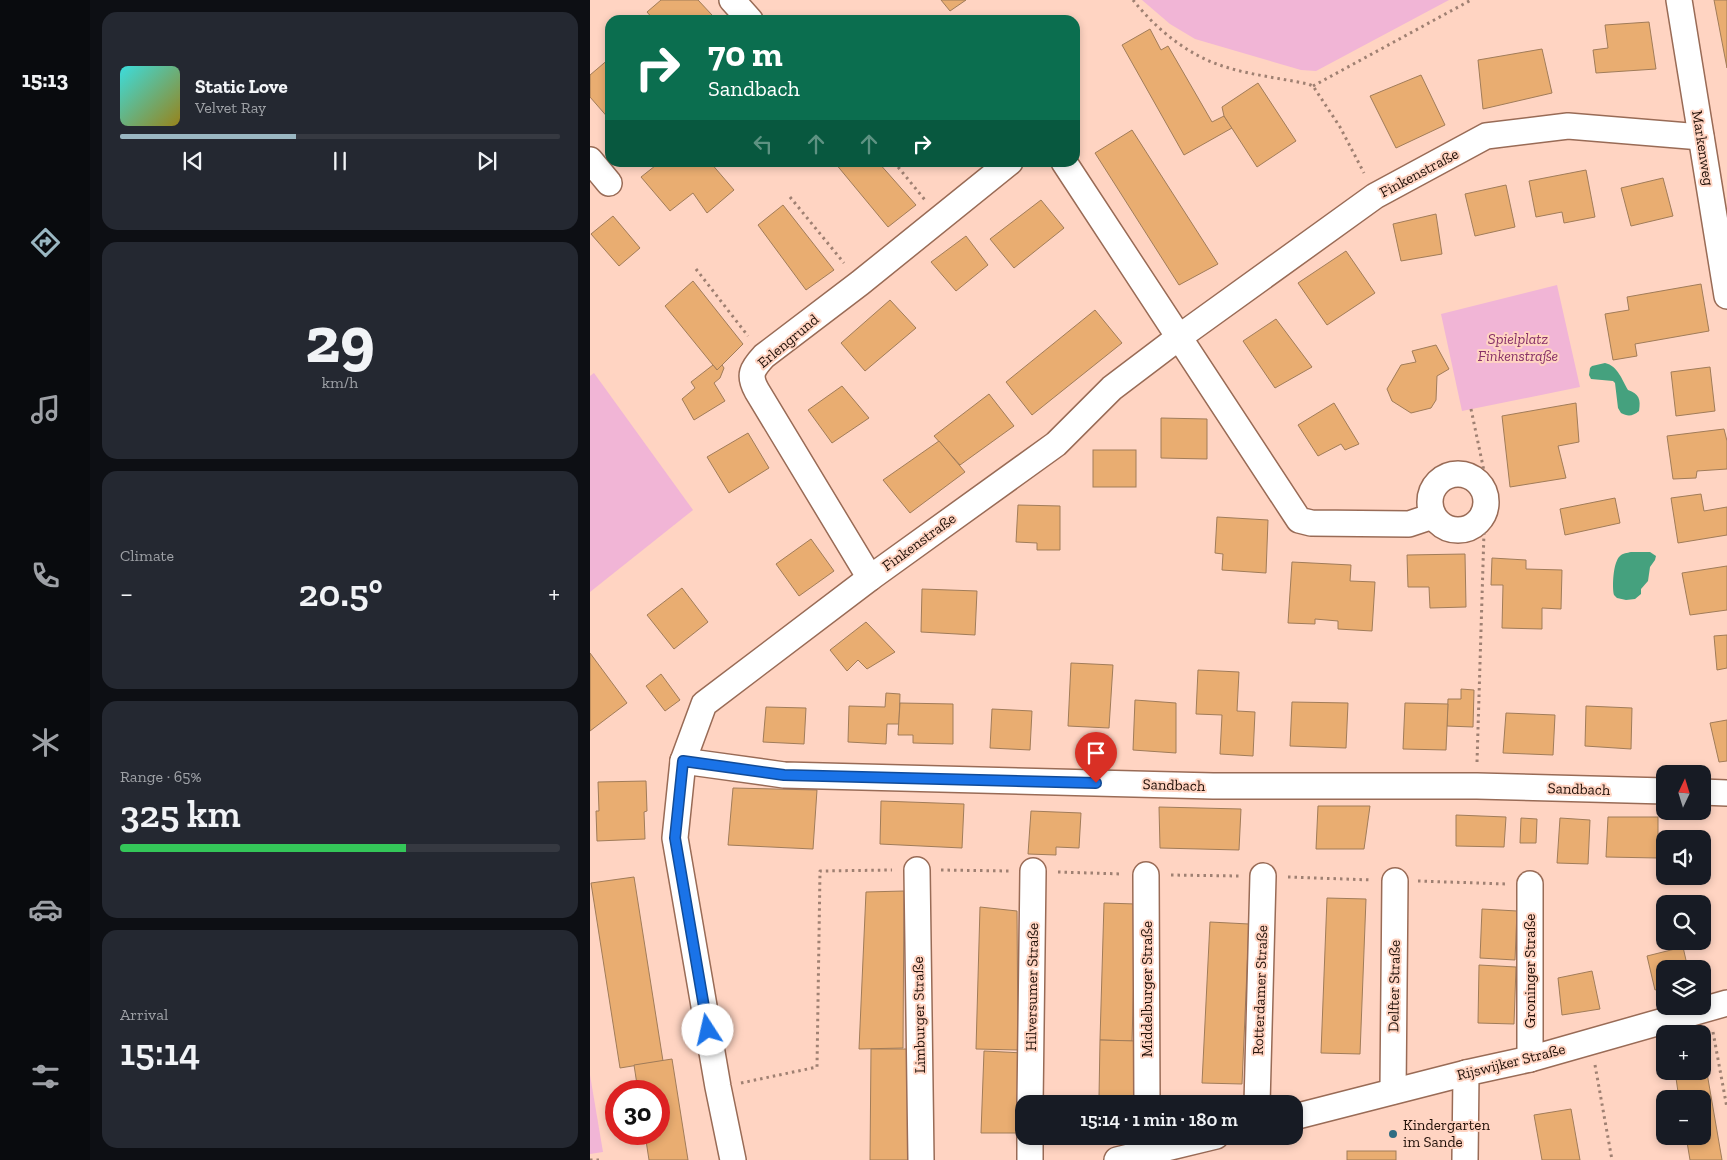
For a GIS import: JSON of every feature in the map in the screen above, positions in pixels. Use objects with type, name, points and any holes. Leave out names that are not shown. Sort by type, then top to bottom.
[{"type":"street","points":[[732,0],[746,15]]},
{"type":"street","name":"Markenweg","points":[[1679,0],[1727,296]]},
{"type":"street","name":"Finkenstraße","points":[[733,1160],[718,1087],[675,838],[683,761],[704,704],[870,578],[1056,444],[1112,388],[1178,338],[1375,196],[1486,136],[1568,126],[1701,137]]},
{"type":"street","points":[[590,160],[609,183]]},
{"type":"street","name":"Erlengrund","points":[[870,578],[753,383],[752,373],[755,366],[764,356],[860,283],[1004,167]]},
{"type":"street","points":[[1067,167],[1299,520],[1311,524],[1409,524],[1433,516]]},
{"type":"street","points":[[1462,474],[1478,482],[1486,497],[1485,513],[1468,530],[1452,530],[1438,522],[1433,516],[1430,508],[1430,499],[1433,490],[1445,477],[1462,474]]},
{"type":"street","name":"Sandbach","points":[[683,761],[784,775],[1213,786],[1477,786],[1656,791]]},
{"type":"street","points":[[1711,792],[1727,793]]},
{"type":"street","name":"Limburger Straße","points":[[917,870],[921,1160]]},
{"type":"street","name":"Hilversumer Straße","points":[[1030,1095],[1033,871]]},
{"type":"street","name":"Middelburger Straße","points":[[1146,875],[1147,1095]]},
{"type":"street","name":"Rotterdamer Straße","points":[[1257,1095],[1264,876]]},
{"type":"street","name":"Delfter Straße","points":[[1393,1091],[1395,880]]},
{"type":"street","name":"Groninger Straße","points":[[1530,884],[1530,1059]]},
{"type":"street","name":"Rijswijker Straße","points":[[1303,1115],[1466,1073],[1530,1059],[1718,1006]]},
{"type":"street","points":[[1465,1160],[1466,1073]]},
{"type":"street","points":[[1030,1145],[1030,1160]]},
{"type":"street","points":[[1117,1160],[1145,1145]]},
{"type":"path","points":[[1133,0],[1145,15],[1178,43],[1207,60],[1237,70],[1313,86],[1340,127],[1375,196]]},
{"type":"path","points":[[1313,86],[1471,0]]},
{"type":"path","points":[[898,167],[940,218]]},
{"type":"path","points":[[790,197],[860,283]]},
{"type":"path","points":[[696,269],[764,356]]},
{"type":"path","points":[[1471,409],[1484,470],[1478,482]]},
{"type":"path","points":[[1477,786],[1484,532],[1480,520]]},
{"type":"path","points":[[718,1087],[817,1067],[820,871],[1033,871],[1530,884]]},
{"type":"path","points":[[1718,1006],[1727,1108]]},
{"type":"path","points":[[1591,1042],[1612,1160]]},
{"type":"path","points":[[590,1160],[602,1159]]},
{"type":"green space","points":[[1142,0],[1449,0],[1316,71],[1301,70],[1195,39],[1170,24]]},
{"type":"green space","name":"Spielplatz Finkenstraße","points":[[1557,285],[1580,387],[1462,411],[1441,314]]},
{"type":"green space","points":[[594,373],[693,510],[590,592],[590,376]]},
{"type":"green space","points":[[590,1075],[603,1152],[590,1154]]},
{"type":"shaded area","points":[[1605,363],[1616,370],[1628,390],[1635,393],[1640,407],[1637,413],[1626,415],[1621,413],[1618,408],[1615,383],[1613,381],[1591,379],[1589,375],[1590,368]]},
{"type":"shaded area","points":[[1631,552],[1650,552],[1656,556],[1650,567],[1648,581],[1641,589],[1641,594],[1635,599],[1626,600],[1617,598],[1614,595],[1614,575],[1620,556]]},
{"type":"building","points":[[661,0],[698,0],[712,15],[650,15],[647,12]]},
{"type":"building","points":[[941,0],[966,0],[950,11]]},
{"type":"building","points":[[1714,0],[1727,0],[1727,68]]},
{"type":"building","points":[[1649,22],[1656,69],[1596,73],[1593,50],[1608,48],[1605,25]]},
{"type":"building","points":[[1150,29],[1161,50],[1168,46],[1212,122],[1224,116],[1232,128],[1184,155],[1122,45]]},
{"type":"building","points":[[1542,49],[1552,93],[1483,109],[1478,60]]},
{"type":"building","points":[[605,62],[605,114],[590,97],[590,75]]},
{"type":"building","points":[[1421,75],[1445,125],[1396,148],[1370,96]]},
{"type":"building","points":[[1258,83],[1296,141],[1257,167],[1224,116],[1222,107]]},
{"type":"building","points":[[1132,130],[1218,264],[1179,285],[1095,153]]},
{"type":"building","points":[[654,167],[714,167],[734,190],[707,213],[693,193],[670,211],[641,177]]},
{"type":"building","points":[[838,167],[882,167],[916,205],[888,227]]},
{"type":"building","points":[[1586,170],[1595,217],[1564,223],[1562,212],[1536,217],[1529,181]]},
{"type":"building","points":[[1663,178],[1673,216],[1631,226],[1621,188]]},
{"type":"building","points":[[1506,185],[1515,227],[1475,236],[1465,194]]},
{"type":"building","points":[[1041,200],[1064,228],[1014,268],[990,239]]},
{"type":"building","points":[[783,205],[834,270],[806,290],[758,225]]},
{"type":"building","points":[[1436,214],[1442,254],[1401,261],[1393,224]]},
{"type":"building","points":[[613,216],[640,248],[619,266],[591,234]]},
{"type":"building","points":[[966,236],[988,265],[956,291],[931,262]]},
{"type":"building","points":[[1346,251],[1375,293],[1327,325],[1298,283]]},
{"type":"building","points":[[693,281],[743,344],[717,370],[665,306]]},
{"type":"building","points":[[1701,284],[1709,331],[1635,344],[1637,356],[1613,360],[1605,314],[1629,310],[1627,297]]},
{"type":"building","points":[[890,300],[916,328],[865,371],[841,343]]},
{"type":"building","points":[[1095,310],[1122,343],[1032,415],[1006,382]]},
{"type":"building","points":[[1276,319],[1312,367],[1275,388],[1243,341]]},
{"type":"building","points":[[1436,345],[1449,369],[1437,376],[1436,400],[1431,408],[1411,413],[1392,401],[1387,389],[1401,365],[1416,362],[1412,351]]},
{"type":"building","points":[[713,365],[717,370],[722,365],[724,368],[720,378],[714,383],[725,401],[694,420],[682,399],[695,388],[691,382]]},
{"type":"building","points":[[1710,367],[1715,411],[1676,416],[1671,372]]},
{"type":"building","points":[[842,386],[869,418],[832,443],[808,410]]},
{"type":"building","points":[[989,394],[1014,426],[960,465],[934,436]]},
{"type":"building","points":[[1334,403],[1359,444],[1345,450],[1341,444],[1318,456],[1298,425]]},
{"type":"building","points":[[1576,403],[1579,442],[1558,446],[1566,478],[1510,487],[1502,416]]},
{"type":"building","points":[[1161,418],[1207,419],[1207,459],[1161,458]]},
{"type":"building","points":[[1724,429],[1727,441],[1727,469],[1697,471],[1696,478],[1673,479],[1667,436]]},
{"type":"building","points":[[748,433],[769,468],[729,493],[707,457]]},
{"type":"building","points":[[939,441],[965,472],[910,513],[883,480]]},
{"type":"building","points":[[1093,450],[1136,450],[1136,487],[1093,487]]},
{"type":"building","points":[[1701,494],[1704,511],[1727,507],[1727,535],[1678,543],[1671,498]]},
{"type":"building","points":[[1615,498],[1620,523],[1565,535],[1560,509]]},
{"type":"building","points":[[1018,505],[1060,506],[1060,550],[1037,550],[1037,543],[1016,542]]},
{"type":"building","points":[[1217,517],[1268,520],[1266,573],[1222,570],[1223,554],[1215,553]]},
{"type":"building","points":[[811,539],[834,571],[799,596],[776,564]]},
{"type":"building","points":[[1465,554],[1466,607],[1430,608],[1429,587],[1408,587],[1407,555]]},
{"type":"building","points":[[1492,558],[1526,560],[1526,569],[1562,570],[1561,609],[1542,608],[1542,629],[1502,628],[1503,585],[1491,585]]},
{"type":"building","points":[[1292,562],[1351,565],[1350,581],[1375,582],[1372,631],[1338,629],[1338,621],[1315,619],[1315,624],[1288,623]]},
{"type":"building","points":[[1727,566],[1727,610],[1690,615],[1682,573]]},
{"type":"building","points":[[682,588],[708,622],[674,649],[647,615]]},
{"type":"building","points":[[922,589],[977,591],[975,635],[921,632]]},
{"type":"building","points":[[866,622],[895,652],[867,669],[858,660],[847,671],[830,650]]},
{"type":"building","points":[[1727,635],[1727,668],[1717,670],[1714,636]]},
{"type":"building","points":[[590,653],[627,703],[590,731]]},
{"type":"building","points":[[1071,663],[1113,665],[1109,728],[1068,726]]},
{"type":"building","points":[[1198,670],[1239,672],[1237,711],[1255,712],[1253,756],[1220,754],[1222,715],[1196,714]]},
{"type":"building","points":[[661,674],[680,700],[665,711],[646,686]]},
{"type":"building","points":[[1461,689],[1474,690],[1473,727],[1447,726],[1448,699],[1461,699]]},
{"type":"building","points":[[886,693],[900,694],[899,724],[887,724],[886,744],[848,742],[849,706],[885,707]]},
{"type":"building","points":[[1135,700],[1176,703],[1176,753],[1133,750]]},
{"type":"building","points":[[1292,702],[1348,703],[1346,748],[1290,746]]},
{"type":"building","points":[[900,703],[953,704],[953,744],[913,743],[913,735],[898,735]]},
{"type":"building","points":[[1405,703],[1448,704],[1446,750],[1403,749]]},
{"type":"building","points":[[1586,706],[1632,708],[1631,749],[1585,746]]},
{"type":"building","points":[[766,707],[806,708],[804,744],[763,742]]},
{"type":"building","points":[[992,709],[1032,711],[1030,750],[990,748]]},
{"type":"building","points":[[1506,713],[1555,715],[1553,755],[1503,753]]},
{"type":"building","points":[[1727,720],[1727,761],[1719,762],[1710,723]]},
{"type":"building","points":[[646,781],[647,811],[644,812],[645,839],[597,841],[596,811],[599,811],[598,782]]},
{"type":"building","points":[[733,788],[817,790],[813,849],[728,845]]},
{"type":"building","points":[[881,801],[964,804],[962,848],[880,844]]},
{"type":"building","points":[[1318,806],[1370,806],[1364,849],[1316,849]]},
{"type":"building","points":[[1159,807],[1241,809],[1239,850],[1160,848]]},
{"type":"building","points":[[1031,811],[1081,813],[1079,848],[1056,847],[1056,855],[1028,854]]},
{"type":"building","points":[[1456,815],[1506,817],[1504,847],[1456,846]]},
{"type":"building","points":[[1608,817],[1656,817],[1656,820],[1658,820],[1658,830],[1656,830],[1656,858],[1606,857]]},
{"type":"building","points":[[1521,818],[1537,819],[1536,843],[1520,843]]},
{"type":"building","points":[[1560,818],[1590,820],[1588,864],[1557,863]]},
{"type":"building","points":[[634,877],[663,1061],[620,1068],[591,883]]},
{"type":"building","points":[[904,891],[903,1048],[859,1049],[866,892]]},
{"type":"building","points":[[1327,898],[1366,899],[1360,1054],[1321,1053]]},
{"type":"building","points":[[1104,903],[1136,904],[1132,1041],[1100,1040]]},
{"type":"building","points":[[980,907],[1017,911],[1018,1050],[976,1049]]},
{"type":"building","points":[[1482,909],[1517,911],[1515,960],[1480,958]]},
{"type":"building","points":[[1210,922],[1249,924],[1242,1084],[1202,1083]]},
{"type":"building","points":[[1671,950],[1684,950],[1686,960],[1656,960],[1655,990],[1647,956]]},
{"type":"building","points":[[1479,965],[1516,967],[1514,1024],[1478,1023]]},
{"type":"building","points":[[1592,971],[1600,1009],[1562,1015],[1558,978]]},
{"type":"building","points":[[1100,1040],[1136,1041],[1134,1095],[1099,1095]]},
{"type":"building","points":[[871,1049],[913,1049],[908,1160],[870,1160]]},
{"type":"building","points":[[984,1051],[1023,1053],[1022,1095],[1015,1095],[1015,1133],[981,1133]]},
{"type":"building","points":[[672,1059],[688,1160],[649,1160],[647,1145],[670,1145],[670,1080],[636,1080],[634,1065]]},
{"type":"building","points":[[1676,1080],[1708,1080],[1710,1090],[1678,1090]]},
{"type":"building","points":[[1711,1096],[1722,1160],[1690,1160],[1688,1145],[1711,1145]]},
{"type":"building","points":[[1571,1109],[1580,1160],[1542,1160],[1534,1115]]},
{"type":"building","points":[[1347,1151],[1396,1151],[1396,1160],[1347,1160]]},
{"type":"place","name":"Kindergarten im Sande","points":[[1393,1134]]},
{"type":"route","points":[[708,1030],[675,838],[683,761],[784,775],[1096,783]]}]
